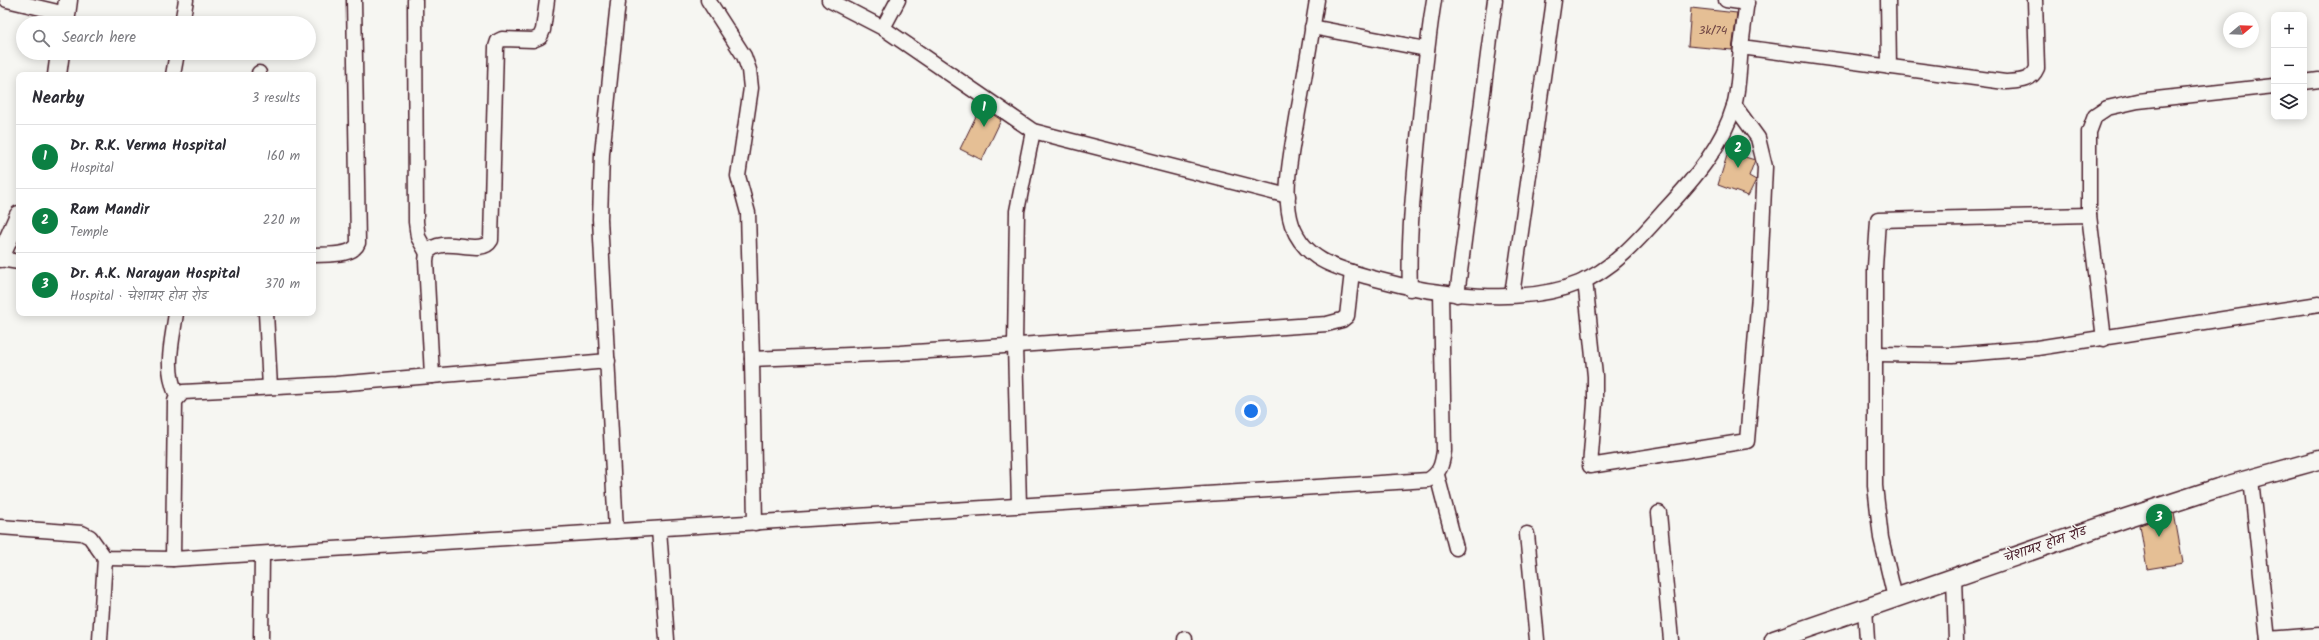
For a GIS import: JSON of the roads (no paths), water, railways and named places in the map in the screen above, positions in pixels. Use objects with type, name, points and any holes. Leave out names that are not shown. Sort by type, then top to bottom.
[{"type":"street","points":[[7,0],[66,12]]},
{"type":"street","points":[[183,16],[186,0]]},
{"type":"street","points":[[316,255],[345,253],[355,248],[358,243],[354,0]]},
{"type":"street","points":[[415,0],[416,222],[418,237],[427,253],[426,261],[432,376]]},
{"type":"street","points":[[427,253],[439,245],[479,247],[487,244],[491,240],[496,47],[498,41],[502,39],[533,40],[540,37],[543,30],[547,0]]},
{"type":"street","points":[[708,0],[744,56],[750,82],[738,176],[748,208],[755,523]]},
{"type":"street","points":[[830,0],[883,28],[1033,132],[1288,196]]},
{"type":"street","points":[[883,28],[898,0]]},
{"type":"street","points":[[1317,0],[1287,181],[1292,224],[1313,256],[1330,265],[1410,289],[1458,295],[1512,295],[1558,290],[1585,280],[1617,258],[1640,239],[1690,184],[1718,146],[1734,105],[1747,1],[1726,0]]},
{"type":"street","points":[[1410,289],[1409,261],[1412,206],[1426,49],[1434,0]]},
{"type":"street","points":[[1458,295],[1495,0]]},
{"type":"street","points":[[1512,295],[1554,0]]},
{"type":"street","points":[[1888,0],[1889,67]]},
{"type":"street","points":[[1741,47],[2005,82],[2023,81],[2034,76],[2037,68],[2035,0]]},
{"type":"street","points":[[616,532],[600,219],[607,93],[618,2]]},
{"type":"street","points":[[1312,27],[1426,49]]},
{"type":"street","points":[[57,72],[59,60]]},
{"type":"street","points":[[174,72],[176,60]]},
{"type":"street","points":[[2307,82],[2319,80]]},
{"type":"street","points":[[2104,339],[2090,216],[2089,132],[2095,116],[2107,108],[2138,101],[2271,86]]},
{"type":"street","points":[[1585,280],[1595,376],[1595,403],[1590,466],[1747,441],[1759,296],[1765,167],[1758,138],[1734,105]]},
{"type":"street","points":[[1019,506],[1015,345],[1017,211],[1033,132]]},
{"type":"street","points":[[1895,598],[1877,511],[1874,456],[1875,267],[1878,220],[2090,216]]},
{"type":"street","points":[[16,222],[0,258],[16,261]]},
{"type":"street","points":[[752,359],[900,353],[1335,323],[1347,316],[1352,272]]},
{"type":"street","points":[[106,558],[173,559],[262,555],[1428,480],[1437,475],[1442,465],[1444,451],[1441,293]]},
{"type":"street","points":[[1875,354],[1984,354],[2104,339],[2319,304]]},
{"type":"street","points":[[173,559],[175,411],[177,396],[170,378],[169,367],[176,316]]},
{"type":"street","points":[[266,316],[270,387]]},
{"type":"street","points":[[177,396],[183,392],[189,391],[336,384],[608,361]]},
{"type":"street","name":"चेशायर होम रोड","points":[[1774,640],[2126,518],[2251,479],[2319,460]]},
{"type":"street","points":[[1437,475],[1456,548]]},
{"type":"street","points":[[2251,479],[2268,639],[2319,635]]},
{"type":"street","points":[[1659,513],[1671,640]]},
{"type":"street","points":[[0,528],[82,532],[90,537],[106,558],[100,640]]},
{"type":"street","points":[[659,529],[667,640]]},
{"type":"street","points":[[1527,534],[1537,640]]},
{"type":"street","points":[[261,640],[262,555]]},
{"type":"street","points":[[1954,577],[1956,640]]},
{"type":"street","points":[[1865,608],[1867,640]]},
{"type":"place","name":"Dr. R.K. Verma Hospital","points":[[984,127]]},
{"type":"place","name":"Ram Mandir","points":[[1738,168]]},
{"type":"place","name":"Dr. A.K. Narayan Hospital","points":[[2159,537]]}]
